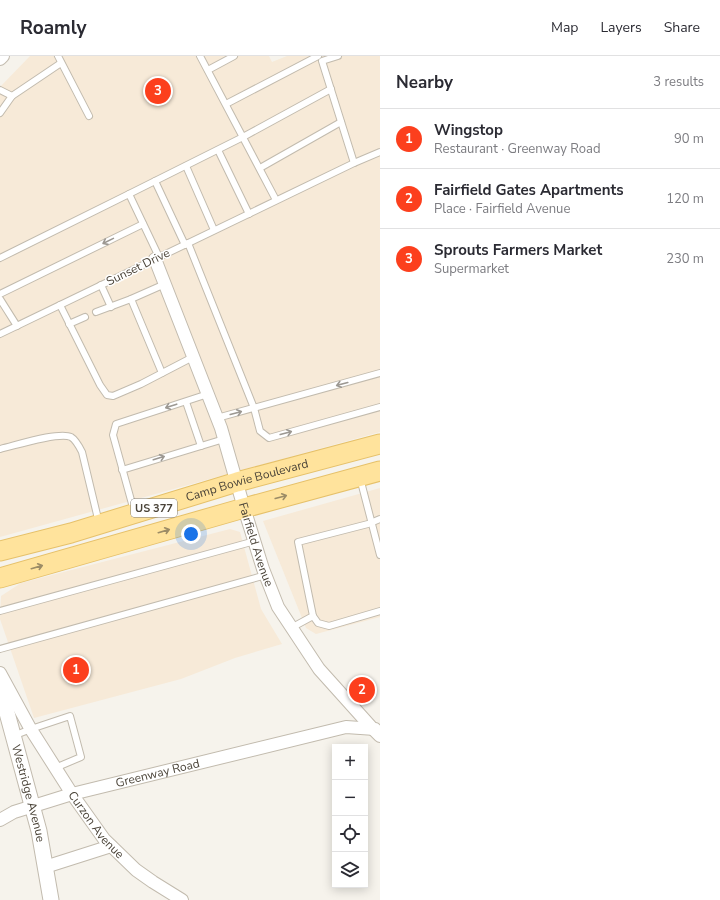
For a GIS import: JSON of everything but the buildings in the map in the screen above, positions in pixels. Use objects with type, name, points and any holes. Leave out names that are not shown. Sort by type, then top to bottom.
[{"type":"main road","name":"Camp Bowie Boulevard","points":[[0,551],[99,525],[237,482],[380,444]]},
{"type":"main road","name":"Camp Bowie Boulevard","points":[[0,578],[244,508],[380,471]]},
{"type":"street","points":[[0,59],[3,56]]},
{"type":"street","name":"Fairfield Avenue","points":[[157,258],[165,284],[217,418],[244,508],[278,607],[320,669],[377,731]]},
{"type":"street","points":[[0,673],[31,729],[72,794]]},
{"type":"street","name":"Westridge Avenue","points":[[0,688],[39,831],[51,900]]},
{"type":"street","name":"Greenway Road","points":[[72,794],[346,727],[377,731]]},
{"type":"street","name":"Curzon Avenue","points":[[0,820],[14,812],[72,794],[104,839],[136,870],[182,900]]},
{"type":"street","points":[[45,867],[112,846]]},
{"type":"lane","points":[[58,56],[89,116]]},
{"type":"lane","points":[[200,56],[276,200]]},
{"type":"lane","points":[[208,70],[234,56]]},
{"type":"lane","points":[[226,104],[320,58],[338,56]]},
{"type":"lane","points":[[320,58],[354,163]]},
{"type":"lane","points":[[0,113],[12,96],[61,63]]},
{"type":"lane","points":[[0,258],[218,150],[331,89]]},
{"type":"lane","points":[[0,90],[12,96]]},
{"type":"lane","points":[[260,168],[341,122]]},
{"type":"lane","points":[[218,150],[248,214]]},
{"type":"lane","name":"Sunset Drive","points":[[0,334],[276,200],[380,152]]},
{"type":"lane","points":[[186,166],[214,230]]},
{"type":"lane","points":[[155,181],[186,244],[254,408],[260,431],[269,438],[380,407]]},
{"type":"lane","points":[[129,194],[157,258]]},
{"type":"lane","points":[[0,294],[143,224]]},
{"type":"lane","points":[[96,312],[165,284]]},
{"type":"lane","points":[[101,285],[111,307]]},
{"type":"lane","points":[[0,299],[16,326]]},
{"type":"lane","points":[[131,299],[162,373]]},
{"type":"lane","points":[[60,305],[100,385],[107,395],[113,396],[142,384],[193,357]]},
{"type":"lane","points":[[69,324],[85,317]]},
{"type":"lane","points":[[217,418],[380,373]]},
{"type":"lane","points":[[135,514],[113,435],[116,424],[208,394]]},
{"type":"lane","points":[[186,402],[201,446]]},
{"type":"lane","points":[[0,449],[59,435],[70,437],[77,442],[82,452],[99,525]]},
{"type":"lane","points":[[122,470],[224,439]]},
{"type":"lane","points":[[360,477],[380,555]]},
{"type":"lane","points":[[380,519],[298,542],[313,616],[318,623],[329,626],[380,611]]},
{"type":"lane","points":[[0,611],[255,541]]},
{"type":"lane","points":[[0,649],[266,575]]},
{"type":"lane","points":[[291,628],[313,616]]},
{"type":"lane","points":[[13,736],[70,716],[81,757],[55,768]]},
{"type":"shaded area","points":[[30,56],[269,56],[272,62],[287,56],[380,56],[380,432],[0,537],[0,87]]},
{"type":"shaded area","points":[[380,488],[380,617],[316,634],[306,628],[263,521]]},
{"type":"shaded area","points":[[230,529],[240,532],[261,609],[282,644],[235,658],[181,679],[34,718],[0,619],[1,596],[21,583]]},
{"type":"place","name":"Sprouts Farmers Market","points":[[158,91]]},
{"type":"place","name":"Wingstop","points":[[76,670]]},
{"type":"place","name":"Fairfield Gates Apartments","points":[[362,690]]}]
